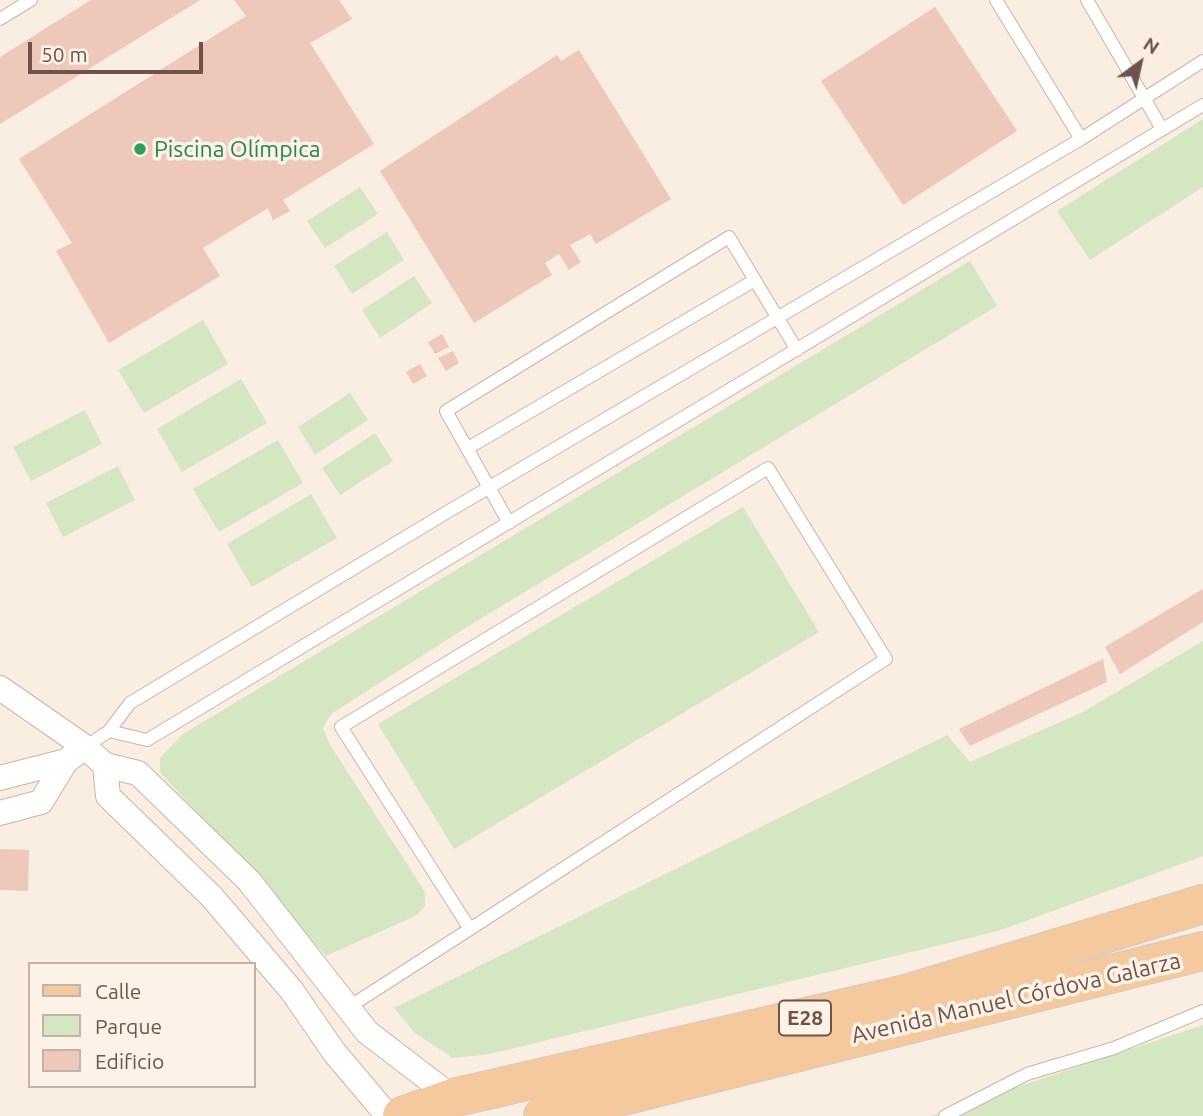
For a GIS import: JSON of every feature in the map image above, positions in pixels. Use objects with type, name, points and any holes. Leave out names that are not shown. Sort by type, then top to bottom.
[{"type":"main road","name":"Avenida Manuel Córdova Galarza","points":[[402,1116],[453,1098],[906,994],[1203,904]]},
{"type":"main road","name":"Avenida Manuel Córdova Galarza","points":[[543,1116],[1203,951]]},
{"type":"street","points":[[5,695],[76,754],[138,773],[248,881],[367,1032],[453,1098]]},
{"type":"street","points":[[0,778],[76,754]]},
{"type":"street","points":[[0,813],[41,802],[76,754]]},
{"type":"street","points":[[105,765],[108,796],[212,897],[292,991],[334,1052],[388,1116]]},
{"type":"lane","points":[[0,19],[31,0]]},
{"type":"lane","points":[[996,0],[1082,139]]},
{"type":"lane","points":[[1087,0],[1162,129]]},
{"type":"lane","points":[[76,754],[109,731],[130,703],[490,487],[1082,139],[1203,61]]},
{"type":"lane","points":[[109,731],[147,740],[1203,105]]},
{"type":"lane","points":[[509,523],[446,411],[729,237],[797,350]]},
{"type":"lane","points":[[468,448],[755,279]]},
{"type":"lane","points":[[349,1007],[470,929],[886,659],[768,468],[341,727],[470,929]]},
{"type":"lane","points":[[945,1116],[1027,1074],[1114,1048],[1203,1011]]},
{"type":"green space","points":[[1203,119],[1203,187],[1090,260],[1057,211]]},
{"type":"green space","points":[[360,187],[378,214],[325,248],[307,221]]},
{"type":"green space","points":[[387,232],[404,260],[352,294],[334,266]]},
{"type":"green space","points":[[970,261],[997,306],[467,627],[331,714],[323,728],[329,743],[425,892],[425,906],[417,915],[326,956],[160,772],[160,758],[183,734]]},
{"type":"green space","points":[[414,276],[432,303],[380,338],[362,310]]},
{"type":"green space","points":[[203,320],[228,364],[144,413],[118,370]]},
{"type":"green space","points":[[241,379],[267,423],[182,472],[157,429]]},
{"type":"green space","points":[[350,393],[368,420],[315,455],[298,427]]},
{"type":"green space","points":[[85,410],[102,444],[31,481],[13,447]]},
{"type":"green space","points":[[375,433],[393,461],[340,495],[322,468]]},
{"type":"green space","points":[[278,440],[303,483],[219,532],[193,489]]},
{"type":"green space","points":[[118,466],[135,500],[63,537],[46,503]]},
{"type":"green space","points":[[311,494],[337,538],[252,587],[227,544]]},
{"type":"green space","points":[[743,507],[819,632],[454,849],[378,724]]},
{"type":"green space","points":[[1203,641],[1203,856],[998,931],[490,1054],[453,1058],[415,1033],[394,1008],[947,735],[970,762],[1083,712]]},
{"type":"green space","points":[[1203,1025],[1203,1116],[930,1116]]},
{"type":"building","points":[[91,0],[200,0],[0,124],[0,57]]},
{"type":"building","points":[[234,0],[339,0],[352,19],[310,43],[374,144],[283,200],[290,211],[273,220],[268,208],[203,248],[220,276],[109,343],[56,251],[72,243],[19,159],[246,16]]},
{"type":"building","points":[[935,7],[1017,131],[903,205],[821,81]]},
{"type":"building","points":[[579,50],[671,199],[596,244],[590,234],[570,245],[581,262],[569,270],[559,254],[545,263],[552,275],[474,323],[380,171],[557,55],[561,61]]},
{"type":"building","points":[[442,334],[449,347],[435,354],[428,342]]},
{"type":"building","points":[[453,351],[459,363],[446,371],[438,358]]},
{"type":"building","points":[[420,364],[427,376],[413,384],[406,372]]},
{"type":"building","points":[[1203,589],[1203,622],[1120,674],[1105,647]]},
{"type":"building","points":[[1103,659],[1107,682],[970,746],[959,729]]},
{"type":"building","points":[[0,849],[29,850],[28,891],[0,890]]},
{"type":"place","name":"Piscina Olímpica","points":[[140,149]]}]
